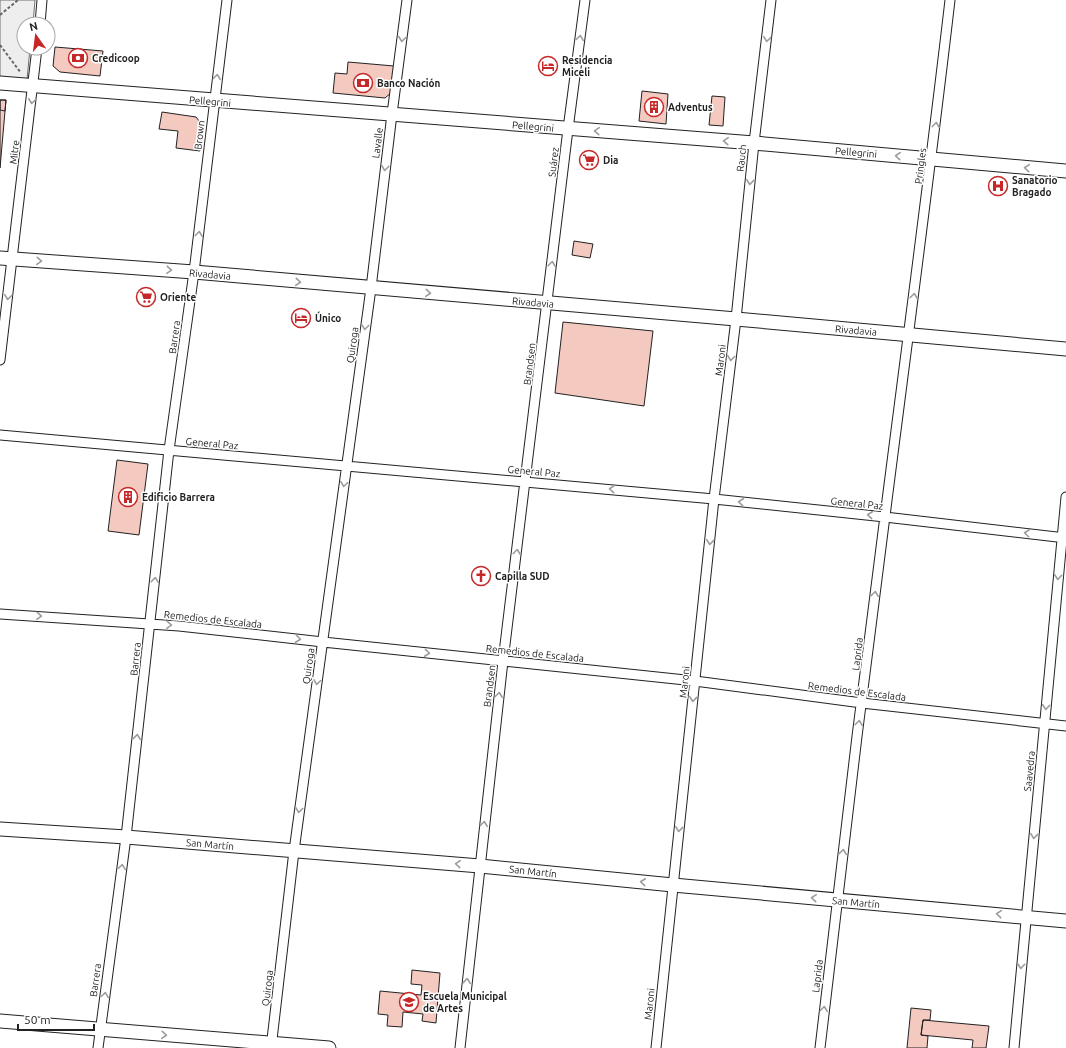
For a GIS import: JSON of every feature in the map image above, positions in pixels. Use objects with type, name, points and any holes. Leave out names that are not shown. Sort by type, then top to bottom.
[{"type":"main road","name":"Pellegrini","points":[[0,83],[754,143],[1066,171]]},
{"type":"main road","name":"Rivadavia","points":[[6,258],[194,272],[1066,349]]},
{"type":"main road","name":"San Martín","points":[[0,829],[126,837],[480,866],[1066,921]]},
{"type":"main road","points":[[0,1021],[100,1029],[271,1046],[329,1048]]},
{"type":"street","points":[[41,16],[42,0]]},
{"type":"street","name":"Brown","points":[[194,272],[227,0]]},
{"type":"street","name":"Lavalle","points":[[371,288],[407,0]]},
{"type":"street","name":"Suárez","points":[[547,303],[585,0]]},
{"type":"street","name":"Rauch","points":[[736,319],[754,143],[771,0]]},
{"type":"street","name":"Pringles","points":[[909,335],[932,159],[950,0]]},
{"type":"street","name":"Mitre","points":[[0,360],[6,258],[33,86],[36,56]]},
{"type":"street","name":"Barrera","points":[[98,1048],[126,837],[169,450],[194,272]]},
{"type":"street","name":"Quiroga","points":[[271,1046],[294,851],[371,288]]},
{"type":"street","name":"Brandsen","points":[[460,1048],[503,661],[547,303]]},
{"type":"street","name":"Maroni","points":[[656,1048],[714,499],[736,319]]},
{"type":"street","name":"Laprida","points":[[820,1048],[837,900],[909,335]]},
{"type":"street","name":"General Paz","points":[[0,435],[714,499],[1064,537]]},
{"type":"street","name":"Saavedra","points":[[1014,1048],[1064,537],[1066,497]]},
{"type":"street","name":"Remedios de Escalada","points":[[0,614],[179,626],[695,681],[862,703],[1066,726]]},
{"type":"path","points":[[0,15],[18,0]]},
{"type":"path","points":[[0,45],[22,74]]},
{"type":"shaded area","points":[[0,0],[35,0],[34,16],[16,16],[16,56],[29,56],[27,80],[0,78]]},
{"type":"building","name":"Credicoop","points":[[56,47],[103,51],[100,76],[60,72],[53,66],[54,56],[56,56]]},
{"type":"building","name":"Banco Nación","points":[[348,62],[394,66],[391,93],[385,98],[333,93],[335,73],[347,74]]},
{"type":"building","name":"Adventus","points":[[642,91],[668,94],[666,124],[639,121]]},
{"type":"building","points":[[712,96],[725,97],[723,126],[709,125]]},
{"type":"building","points":[[0,100],[6,100],[0,168]]},
{"type":"building","points":[[0,100],[6,100],[5,111],[0,110]]},
{"type":"building","points":[[162,112],[196,117],[203,126],[200,151],[176,148],[178,131],[159,129]]},
{"type":"building","points":[[574,241],[593,244],[590,258],[572,255]]},
{"type":"building","points":[[563,322],[653,331],[644,406],[555,393]]},
{"type":"building","name":"Edificio Barrera","points":[[117,460],[148,464],[139,535],[108,531]]},
{"type":"building","points":[[412,970],[440,973],[436,1023],[422,1021],[423,1014],[403,1012],[402,1027],[387,1026],[388,1015],[378,1014],[380,991],[421,995],[422,985],[411,984]]},
{"type":"building","points":[[911,1008],[931,1010],[930,1020],[923,1020],[921,1035],[928,1036],[927,1048],[907,1048]]},
{"type":"building","points":[[923,1020],[989,1026],[986,1048],[972,1048],[973,1040],[921,1035]]},
{"type":"place","name":"Credicoop","points":[[78,58]]},
{"type":"place","name":"Residencia Miceli","points":[[548,66]]},
{"type":"place","name":"Banco Nación","points":[[363,83]]},
{"type":"place","name":"Adventus","points":[[654,107]]},
{"type":"place","name":"Dia","points":[[589,160]]},
{"type":"place","name":"Sanatorio Bragado","points":[[998,186]]},
{"type":"place","name":"Oriente","points":[[146,297]]},
{"type":"place","name":"Único","points":[[301,318]]},
{"type":"place","name":"Edificio Barrera","points":[[128,497]]},
{"type":"place","name":"Capilla SUD","points":[[481,576]]},
{"type":"place","name":"Escuela Municipal de Artes","points":[[409,1002]]}]
